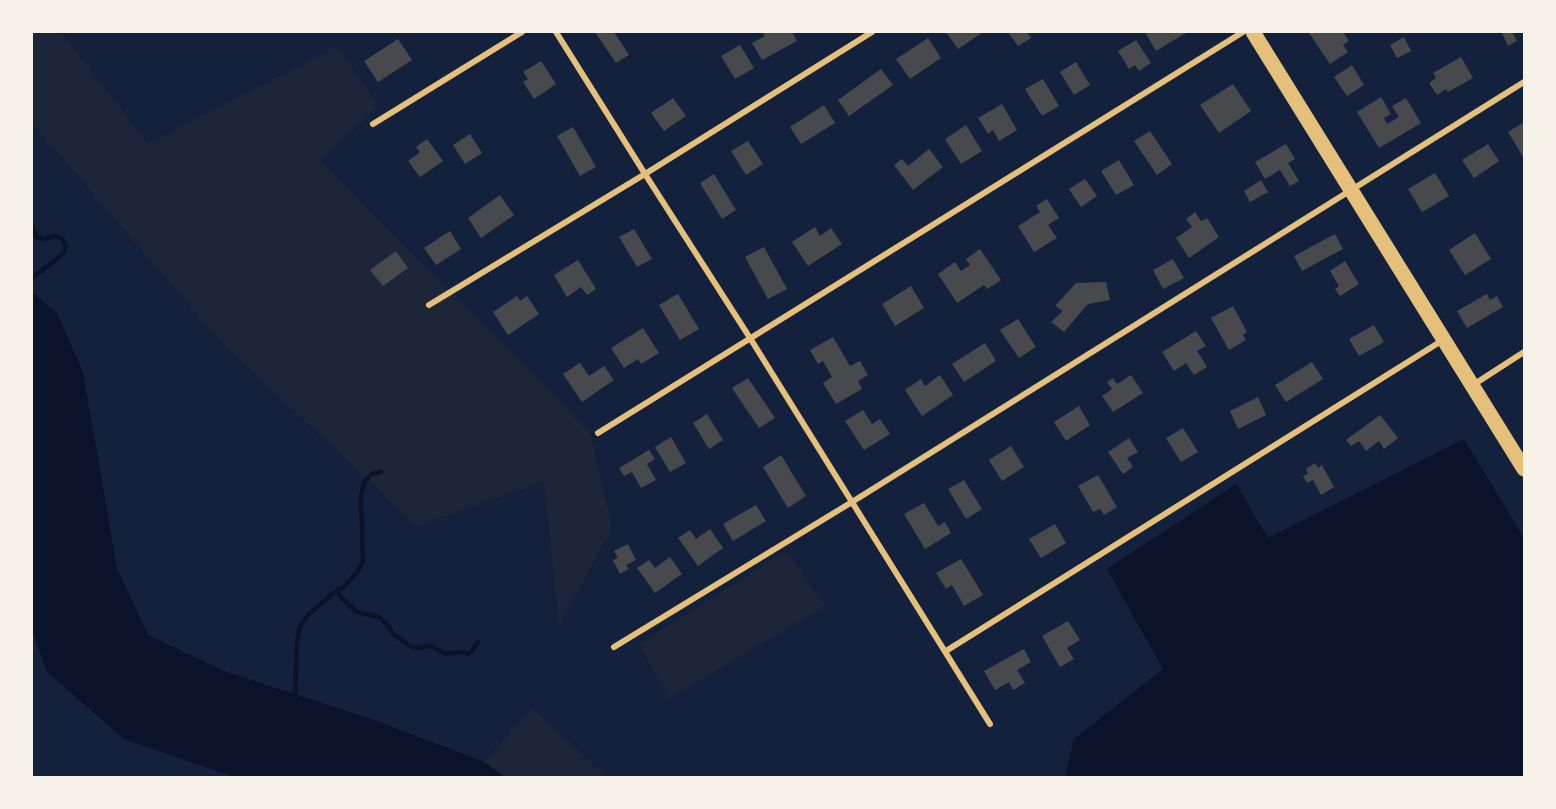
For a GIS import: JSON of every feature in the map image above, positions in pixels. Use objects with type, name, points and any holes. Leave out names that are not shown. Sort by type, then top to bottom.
[{"type":"main road","points":[[1253,32],[1524,469]]},
{"type":"street","points":[[373,124],[522,32]]},
{"type":"street","points":[[556,32],[990,724]]},
{"type":"street","points":[[429,305],[872,32]]},
{"type":"street","points":[[598,433],[1243,32]]},
{"type":"street","points":[[614,647],[852,502],[1524,82]]},
{"type":"street","points":[[946,651],[1444,340]]},
{"type":"street","points":[[1473,385],[1524,352]]},
{"type":"shaded area","points":[[32,32],[61,32],[148,144],[337,46],[378,106],[321,161],[590,432],[612,528],[559,625],[544,482],[417,526],[224,345],[32,123]]},
{"type":"shaded area","points":[[32,292],[57,313],[83,372],[117,568],[148,635],[224,671],[377,721],[484,762],[505,777],[234,777],[124,739],[47,672],[32,630]]},
{"type":"shaded area","points":[[1464,439],[1524,538],[1524,777],[1065,777],[1074,739],[1163,669],[1107,569],[1236,484],[1268,538]]},
{"type":"shaded area","points":[[787,551],[825,606],[669,698],[639,644]]},
{"type":"shaded area","points":[[533,708],[606,777],[505,777],[484,762]]},
{"type":"building","points":[[595,32],[614,32],[629,55],[616,63]]},
{"type":"building","points":[[762,32],[792,32],[797,41],[762,60],[752,43],[765,36]]},
{"type":"building","points":[[946,32],[983,32],[958,49]]},
{"type":"building","points":[[1008,32],[1027,32],[1031,38],[1018,46]]},
{"type":"building","points":[[1145,32],[1184,32],[1186,33],[1156,51]]},
{"type":"building","points":[[1343,32],[1349,41],[1343,45],[1348,52],[1330,64],[1309,33]]},
{"type":"building","points":[[1512,32],[1517,41],[1508,46],[1502,33]]},
{"type":"building","points":[[1404,37],[1411,51],[1397,58],[1390,45]]},
{"type":"building","points":[[928,38],[941,58],[910,79],[896,59]]},
{"type":"building","points":[[398,39],[412,60],[378,82],[364,61]]},
{"type":"building","points":[[1136,40],[1151,63],[1139,71],[1135,65],[1129,69],[1118,51]]},
{"type":"building","points":[[740,45],[754,68],[735,79],[721,56]]},
{"type":"building","points":[[1461,57],[1473,78],[1448,92],[1446,89],[1437,95],[1429,83],[1436,78],[1433,73]]},
{"type":"building","points":[[541,61],[556,84],[534,99],[523,82],[528,79],[523,72]]},
{"type":"building","points":[[1076,62],[1090,85],[1074,95],[1060,72]]},
{"type":"building","points":[[1352,65],[1364,85],[1347,96],[1334,77]]},
{"type":"building","points":[[881,69],[893,85],[849,116],[838,100]]},
{"type":"building","points":[[1043,79],[1059,106],[1042,116],[1025,89]]},
{"type":"building","points":[[1233,84],[1251,111],[1219,133],[1200,105]]},
{"type":"building","points":[[1381,97],[1391,114],[1384,118],[1387,124],[1399,117],[1392,106],[1406,98],[1421,123],[1379,148],[1357,112]]},
{"type":"building","points":[[673,98],[686,116],[664,131],[651,113]]},
{"type":"building","points":[[1002,104],[1017,130],[999,141],[993,130],[988,134],[978,118]]},
{"type":"building","points":[[824,105],[835,123],[801,144],[790,127]]},
{"type":"building","points":[[1524,122],[1524,156],[1523,157],[1508,132]]},
{"type":"building","points":[[966,125],[982,151],[961,164],[945,139]]},
{"type":"building","points":[[573,127],[596,167],[580,176],[557,136]]},
{"type":"building","points":[[1150,131],[1172,164],[1157,175],[1134,141]]},
{"type":"building","points":[[470,134],[482,153],[465,164],[453,145]]},
{"type":"building","points":[[427,139],[443,161],[420,177],[408,161],[420,152],[416,147]]},
{"type":"building","points":[[748,141],[763,164],[746,175],[731,151]]},
{"type":"building","points":[[1286,144],[1295,159],[1288,163],[1299,181],[1290,186],[1280,170],[1265,179],[1255,162]]},
{"type":"building","points":[[1488,144],[1499,161],[1474,178],[1462,160]]},
{"type":"building","points":[[929,149],[943,167],[913,190],[894,165],[902,159],[908,166]]},
{"type":"building","points":[[1119,160],[1134,185],[1116,195],[1101,171]]},
{"type":"building","points":[[1435,173],[1449,196],[1422,212],[1408,189]]},
{"type":"building","points":[[714,174],[736,210],[722,219],[700,183]]},
{"type":"building","points":[[1085,179],[1097,196],[1081,207],[1069,189]]},
{"type":"building","points":[[1261,180],[1268,192],[1250,202],[1244,191]]},
{"type":"building","points":[[500,195],[514,215],[481,238],[468,218]]},
{"type":"building","points":[[1047,199],[1059,218],[1048,225],[1057,238],[1034,252],[1018,226],[1040,212],[1036,206]]},
{"type":"building","points":[[1195,212],[1201,221],[1207,218],[1219,237],[1189,258],[1176,238],[1192,227],[1186,219]]},
{"type":"building","points":[[815,227],[820,236],[831,228],[842,244],[808,266],[792,242]]},
{"type":"building","points":[[634,229],[652,259],[637,267],[619,237]]},
{"type":"building","points":[[450,231],[461,249],[436,265],[424,248]]},
{"type":"building","points":[[1475,233],[1491,259],[1465,275],[1449,250]]},
{"type":"building","points":[[1335,234],[1343,249],[1302,271],[1294,256]]},
{"type":"building","points":[[764,247],[787,289],[768,299],[745,257]]},
{"type":"building","points":[[980,249],[1001,280],[987,289],[984,285],[957,303],[938,274],[955,262],[961,271],[970,265],[966,259]]},
{"type":"building","points":[[396,251],[408,268],[383,286],[370,270]]},
{"type":"building","points":[[1173,259],[1184,278],[1163,289],[1153,270]]},
{"type":"building","points":[[578,260],[596,289],[587,295],[581,287],[567,297],[554,275]]},
{"type":"building","points":[[1345,261],[1359,284],[1340,296],[1335,289],[1339,286],[1330,271]]},
{"type":"building","points":[[1106,282],[1110,300],[1088,304],[1064,332],[1051,322],[1063,311],[1055,306],[1076,283]]},
{"type":"building","points":[[911,286],[924,308],[895,326],[882,304]]},
{"type":"building","points":[[678,294],[699,329],[680,340],[659,305]]},
{"type":"building","points":[[1487,294],[1490,300],[1497,296],[1503,307],[1467,328],[1457,311]]},
{"type":"building","points":[[517,296],[520,301],[527,296],[539,314],[508,335],[493,312]]},
{"type":"building","points":[[1233,306],[1247,332],[1243,335],[1246,340],[1229,350],[1211,318]]},
{"type":"building","points":[[1018,319],[1036,347],[1019,358],[1000,330]]},
{"type":"building","points":[[1374,325],[1384,342],[1359,356],[1349,339]]},
{"type":"building","points":[[643,328],[659,353],[641,364],[638,359],[624,368],[611,348]]},
{"type":"building","points":[[1196,331],[1206,346],[1197,351],[1207,367],[1194,375],[1186,363],[1174,371],[1162,352]]},
{"type":"building","points":[[833,337],[850,366],[860,361],[868,375],[858,381],[862,389],[836,404],[823,383],[832,377],[823,361],[818,364],[810,350]]},
{"type":"building","points":[[985,343],[996,361],[964,382],[952,364]]},
{"type":"building","points":[[1312,362],[1323,379],[1286,402],[1275,385]]},
{"type":"building","points":[[580,363],[589,376],[604,366],[614,380],[582,402],[563,374]]},
{"type":"building","points":[[940,375],[953,395],[922,416],[905,390],[921,379],[925,386]]},
{"type":"building","points":[[1131,375],[1143,393],[1113,412],[1102,396],[1112,389],[1107,382],[1113,378],[1117,384]]},
{"type":"building","points":[[748,378],[775,418],[759,428],[732,388]]},
{"type":"building","points":[[1258,397],[1266,415],[1238,429],[1230,411]]},
{"type":"building","points":[[1079,406],[1090,425],[1066,441],[1054,422]]},
{"type":"building","points":[[863,410],[872,424],[880,419],[890,434],[864,450],[845,421]]},
{"type":"building","points":[[707,414],[723,440],[709,449],[693,423]]},
{"type":"building","points":[[1380,415],[1398,438],[1384,449],[1379,441],[1366,451],[1359,441],[1351,446],[1346,440]]},
{"type":"building","points":[[1183,428],[1198,452],[1181,462],[1166,438]]},
{"type":"building","points":[[671,437],[686,463],[670,472],[655,447]]},
{"type":"building","points":[[1129,438],[1138,452],[1127,458],[1133,467],[1123,474],[1108,452]]},
{"type":"building","points":[[1011,446],[1024,467],[1002,481],[989,460]]},
{"type":"building","points":[[649,450],[655,459],[647,464],[656,480],[641,488],[632,472],[624,476],[619,468]]},
{"type":"building","points":[[781,455],[806,496],[788,508],[763,467]]},
{"type":"building","points":[[1315,463],[1318,468],[1322,465],[1334,487],[1321,495],[1313,480],[1307,483],[1303,476],[1308,474],[1306,469]]},
{"type":"building","points":[[1098,475],[1117,507],[1104,515],[1100,509],[1093,512],[1078,486]]},
{"type":"building","points":[[964,480],[982,509],[966,519],[948,489]]},
{"type":"building","points":[[924,503],[938,526],[945,522],[951,533],[925,549],[904,514]]},
{"type":"building","points":[[756,505],[766,521],[733,541],[723,524]]},
{"type":"building","points":[[1055,524],[1066,543],[1041,558],[1029,539]]},
{"type":"building","points":[[710,529],[723,548],[698,566],[678,538],[690,530],[696,539]]},
{"type":"building","points":[[628,544],[636,560],[626,565],[629,569],[620,574],[613,560],[618,558],[614,551]]},
{"type":"building","points":[[670,557],[682,574],[655,593],[637,568],[649,560],[655,568]]},
{"type":"building","points":[[961,559],[983,595],[964,606],[952,585],[946,589],[936,573]]},
{"type":"building","points":[[1068,621],[1080,640],[1067,648],[1074,659],[1060,667],[1042,636]]},
{"type":"building","points":[[1024,649],[1031,662],[1017,670],[1025,683],[1013,690],[1009,682],[995,690],[984,671]]},
{"type":"waterway","points":[[32,226],[36,237],[43,239],[55,236],[61,238],[66,245],[64,252],[32,278]]},
{"type":"waterway","points":[[295,700],[297,641],[300,626],[308,615],[344,587],[359,570],[363,561],[361,496],[364,482],[372,474],[381,472]]},
{"type":"waterway","points":[[337,591],[357,612],[379,617],[393,634],[411,647],[431,646],[445,654],[461,652],[468,654],[478,642]]}]
